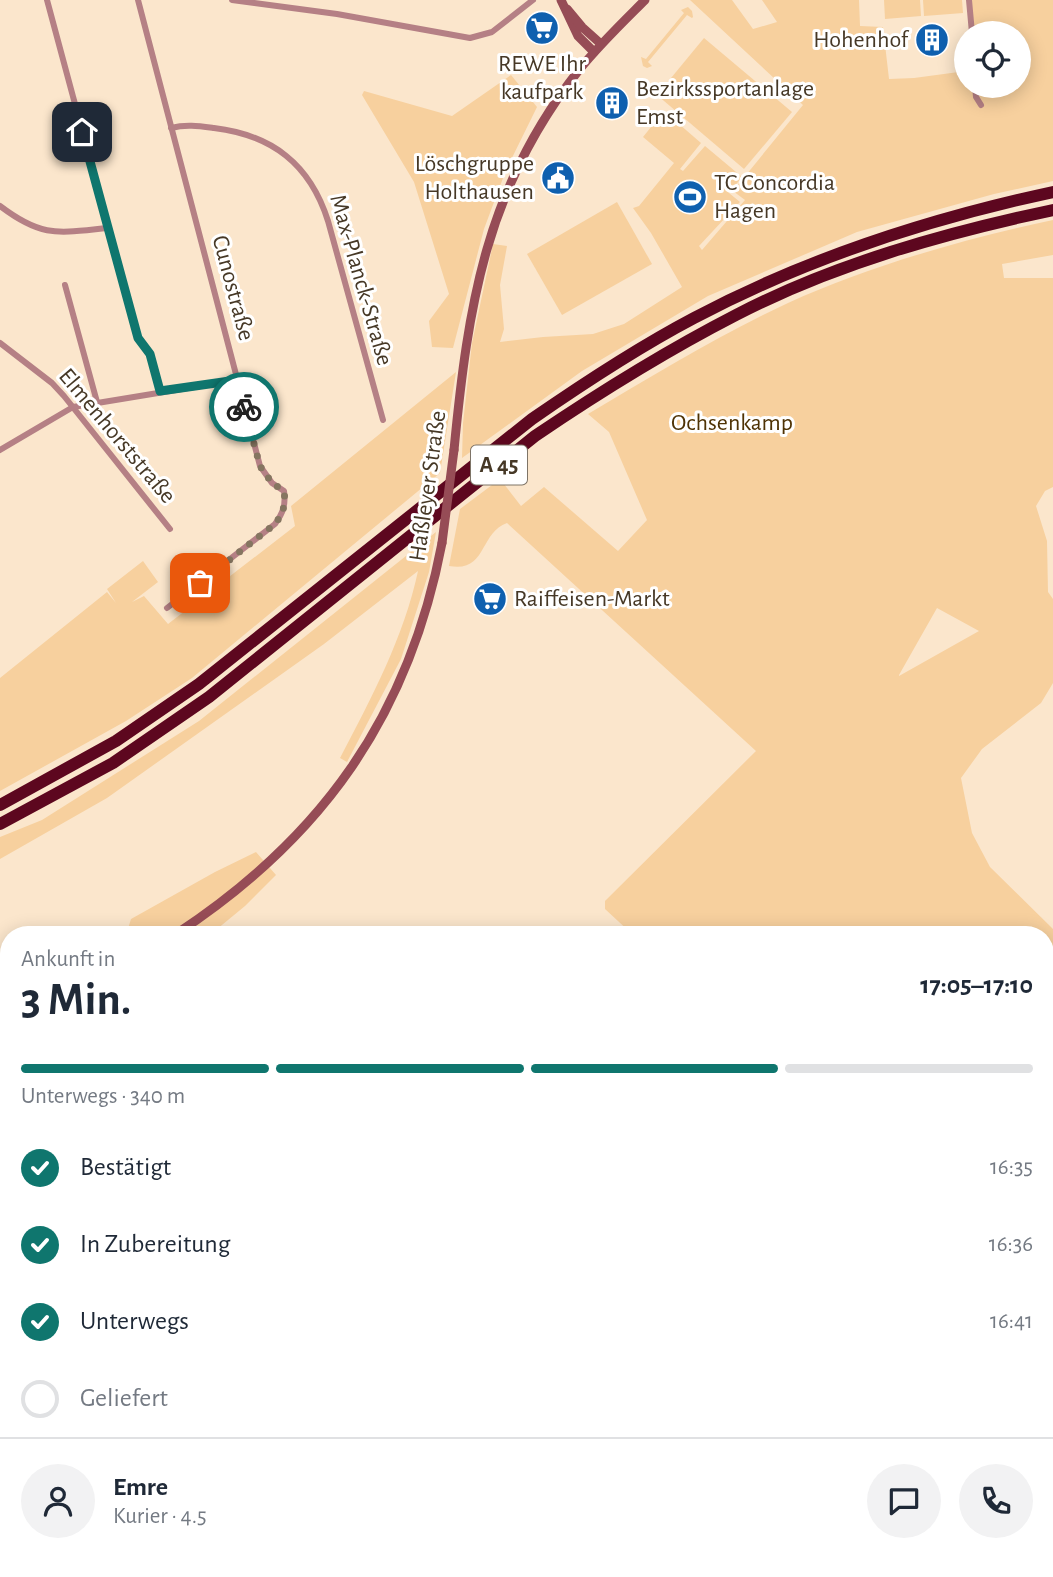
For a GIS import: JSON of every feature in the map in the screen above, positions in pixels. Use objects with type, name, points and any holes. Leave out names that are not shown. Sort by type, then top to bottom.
[{"type":"highway","name":"A 45","points":[[0,805],[117,741],[199,684],[532,419],[588,380],[643,347],[736,297],[838,253],[983,208],[1053,192]]},
{"type":"highway","name":"A 45","points":[[0,824],[113,763],[209,697],[535,436],[652,361],[737,314],[843,269],[988,223],[1053,209]]},
{"type":"main road","name":"Haßleyer Straße","points":[[189,926],[211,912],[262,869],[318,812],[354,766],[389,706],[412,653],[428,605],[442,543],[465,346],[481,266],[509,183],[545,117],[594,52],[645,0]]},
{"type":"main road","points":[[562,2],[582,27],[601,44]]},
{"type":"main road","points":[[562,2],[578,36],[594,52]]},
{"type":"street","points":[[47,0],[138,338],[150,354],[160,391]]},
{"type":"street","name":"Cunostraße","points":[[138,0],[260,466],[272,483],[284,491],[286,500],[283,514],[275,524],[167,608]]},
{"type":"street","points":[[232,0],[337,14],[465,38],[481,36],[499,27],[533,0]]},
{"type":"street","points":[[969,0],[971,21]]},
{"type":"street","points":[[977,98],[981,105]]},
{"type":"street","name":"Max-Planck-Straße","points":[[171,128],[183,125],[200,126],[251,135],[288,157],[312,185],[328,221],[383,419]]},
{"type":"street","points":[[0,206],[47,232],[107,228]]},
{"type":"street","points":[[65,285],[97,402]]},
{"type":"street","name":"Elmenhorststraße","points":[[0,343],[52,383],[170,529]]},
{"type":"street","points":[[0,450],[73,407],[237,380]]},
{"type":"green space","points":[[690,0],[732,0],[753,29],[777,22],[762,0],[859,0],[860,26],[883,27],[889,79],[954,73],[954,98],[1031,98],[1031,21],[971,21],[969,0],[1053,0],[1053,181],[994,194],[857,232],[708,296],[582,371],[462,458],[472,343],[493,244],[507,246],[500,285],[504,329],[500,342],[593,334],[624,324],[682,287],[651,233],[633,208],[639,206],[674,163],[643,137],[664,111],[701,143],[680,169],[683,171],[705,146],[742,177],[729,193],[740,202],[699,246],[702,250],[745,200],[733,191],[803,105]]},
{"type":"green space","points":[[884,0],[920,0],[921,16],[885,19]]},
{"type":"green space","points":[[923,0],[962,0],[963,13],[924,16]]},
{"type":"green space","points":[[688,7],[693,17],[687,15],[648,62],[652,66],[643,66],[641,57],[646,59],[684,13],[681,10]]},
{"type":"green space","points":[[704,38],[792,112],[744,169],[657,95]]},
{"type":"green space","points":[[511,75],[537,107],[506,170],[484,229],[453,348],[432,347],[429,321],[449,294],[414,182],[362,95],[364,91],[452,116]]},
{"type":"green space","points":[[617,202],[652,264],[562,315],[527,254]]},
{"type":"green space","name":"Ochsenkamp","points":[[1053,220],[1053,255],[1002,264],[1004,278],[1053,278],[1053,487],[1045,491],[1036,506],[1047,541],[1048,592],[1053,599],[1053,683],[1041,703],[982,749],[961,778],[972,833],[990,867],[1050,926],[623,926],[605,909],[605,901],[756,751],[507,523],[491,535],[477,558],[470,564],[461,567],[449,566],[460,509],[500,479],[521,506],[544,487],[618,551],[647,520],[609,432],[588,414],[737,328],[788,303],[851,277],[953,244]],"holes":[[[937,608],[979,631],[899,676]]]},
{"type":"green space","points":[[456,372],[440,473],[192,678],[126,721],[0,791],[0,678],[107,592],[116,603],[107,589],[143,561],[158,582],[132,602],[144,596],[168,624],[295,526],[291,506]]},
{"type":"green space","points":[[436,532],[429,572],[401,659],[347,762],[340,758],[395,644],[418,571],[324,644],[107,798],[0,859],[0,837],[42,820],[199,721]]},
{"type":"green space","points":[[256,852],[276,875],[221,926],[129,926],[131,919]]},
{"type":"way so far","points":[[200,583],[275,524],[283,514],[286,500],[284,491],[272,483],[260,466],[244,407]]},
{"type":"place","name":"REWE Ihr kaufpark","points":[[542,28]]},
{"type":"place","name":"Hohenhof","points":[[932,40]]},
{"type":"place","name":"Bezirkssportanlage Emst","points":[[612,103]]},
{"type":"place","name":"Löschgruppe Holthausen","points":[[558,178]]},
{"type":"place","name":"TC Concordia Hagen","points":[[690,197]]},
{"type":"place","name":"Raiffeisen-Markt","points":[[490,599]]},
{"type":"route","points":[[82,132],[138,338],[150,354],[160,391],[237,380],[244,407]]}]
